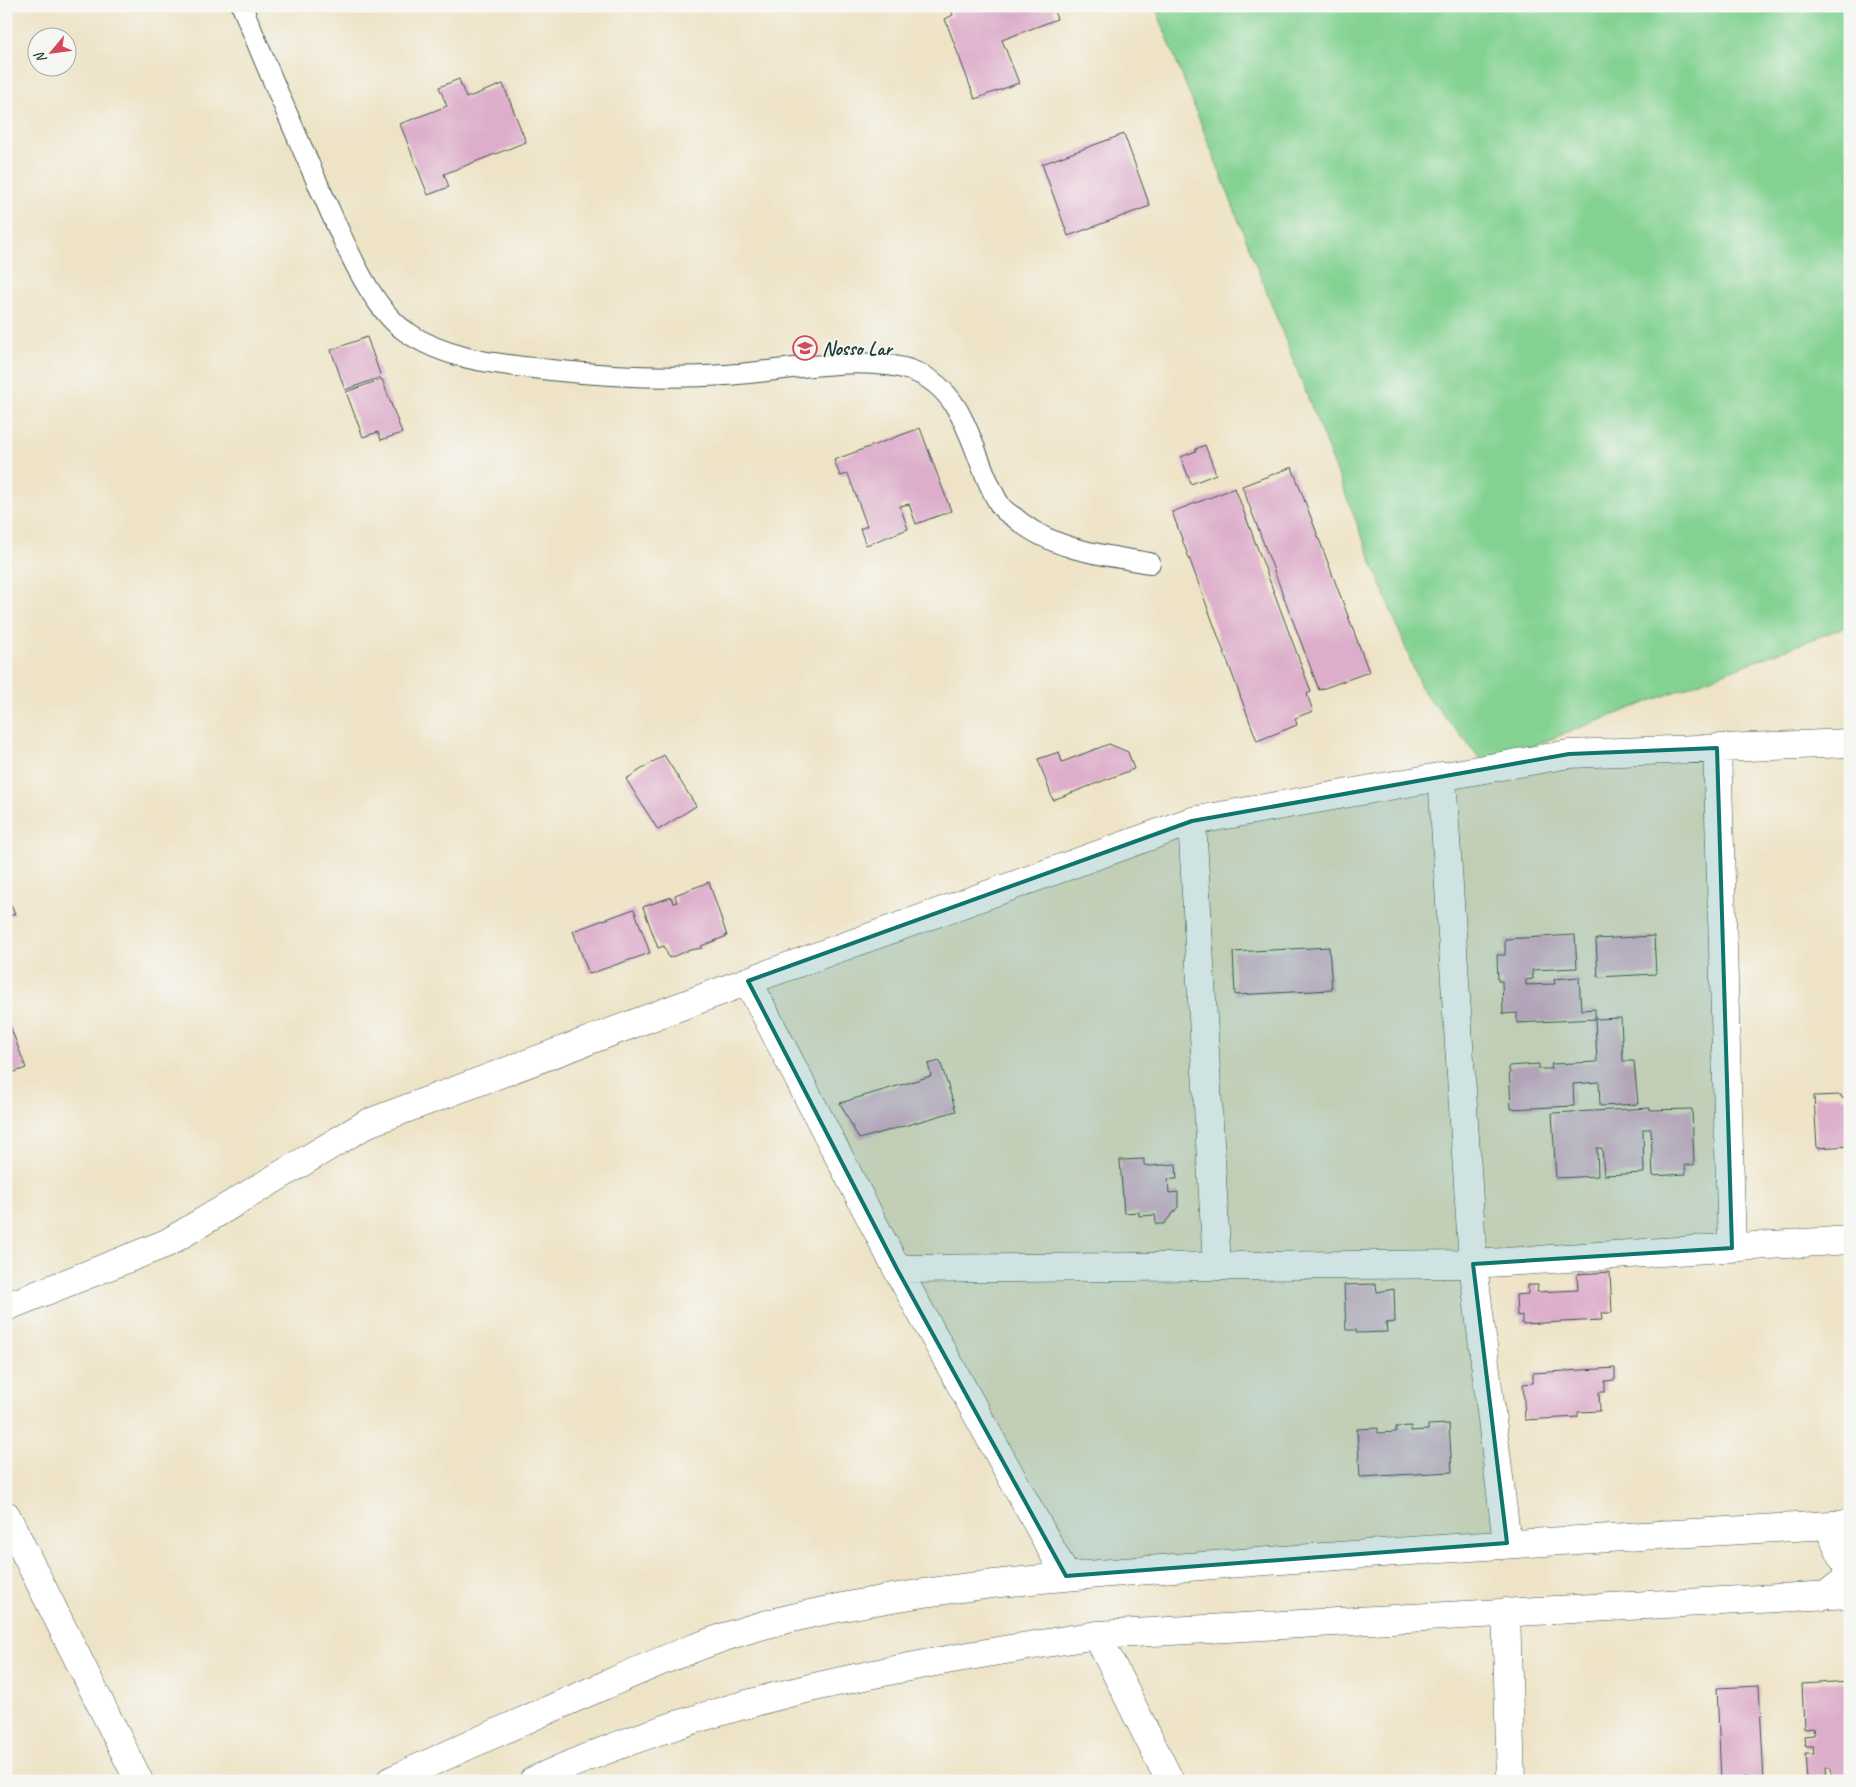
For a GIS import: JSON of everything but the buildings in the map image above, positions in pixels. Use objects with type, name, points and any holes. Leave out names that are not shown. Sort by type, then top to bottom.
[{"type":"street","points":[[6,1307],[167,1243],[368,1123],[748,981],[1192,821],[1569,754],[1850,743]]},
{"type":"street","points":[[1717,748],[1732,1248]]},
{"type":"street","points":[[1442,776],[1473,1264],[1506,1543]]},
{"type":"street","points":[[1192,821],[1217,1266]]},
{"type":"street","points":[[748,981],[897,1269],[1066,1576]]},
{"type":"street","points":[[897,1269],[1473,1264],[1850,1240]]},
{"type":"street","points":[[6,1515],[139,1781]]},
{"type":"street","points":[[390,1781],[524,1720],[701,1644],[763,1625],[838,1607],[944,1590],[1066,1576],[1506,1543],[1839,1525],[1848,1578],[1837,1595],[1097,1635],[997,1651],[847,1679],[769,1698],[625,1742],[533,1781]]},
{"type":"street","points":[[1506,1612],[1511,1781]]},
{"type":"street","points":[[1097,1635],[1170,1781]]},
{"type":"lane","points":[[242,6],[279,98],[345,244],[374,297],[402,329],[433,347],[483,363],[613,377],[724,375],[867,363],[913,371],[941,387],[964,420],[1001,507],[1028,530],[1062,545],[1150,563]]},
{"type":"highlighted area","points":[[1717,748],[1732,1248],[1473,1264],[1507,1543],[1066,1576],[897,1269],[748,981],[1192,821],[1569,754]]},
{"type":"green space","points":[[1155,6],[1850,6],[1850,625],[1485,764],[1422,690]]},
{"type":"place","name":"Nosso Lar","points":[[805,348]]}]
